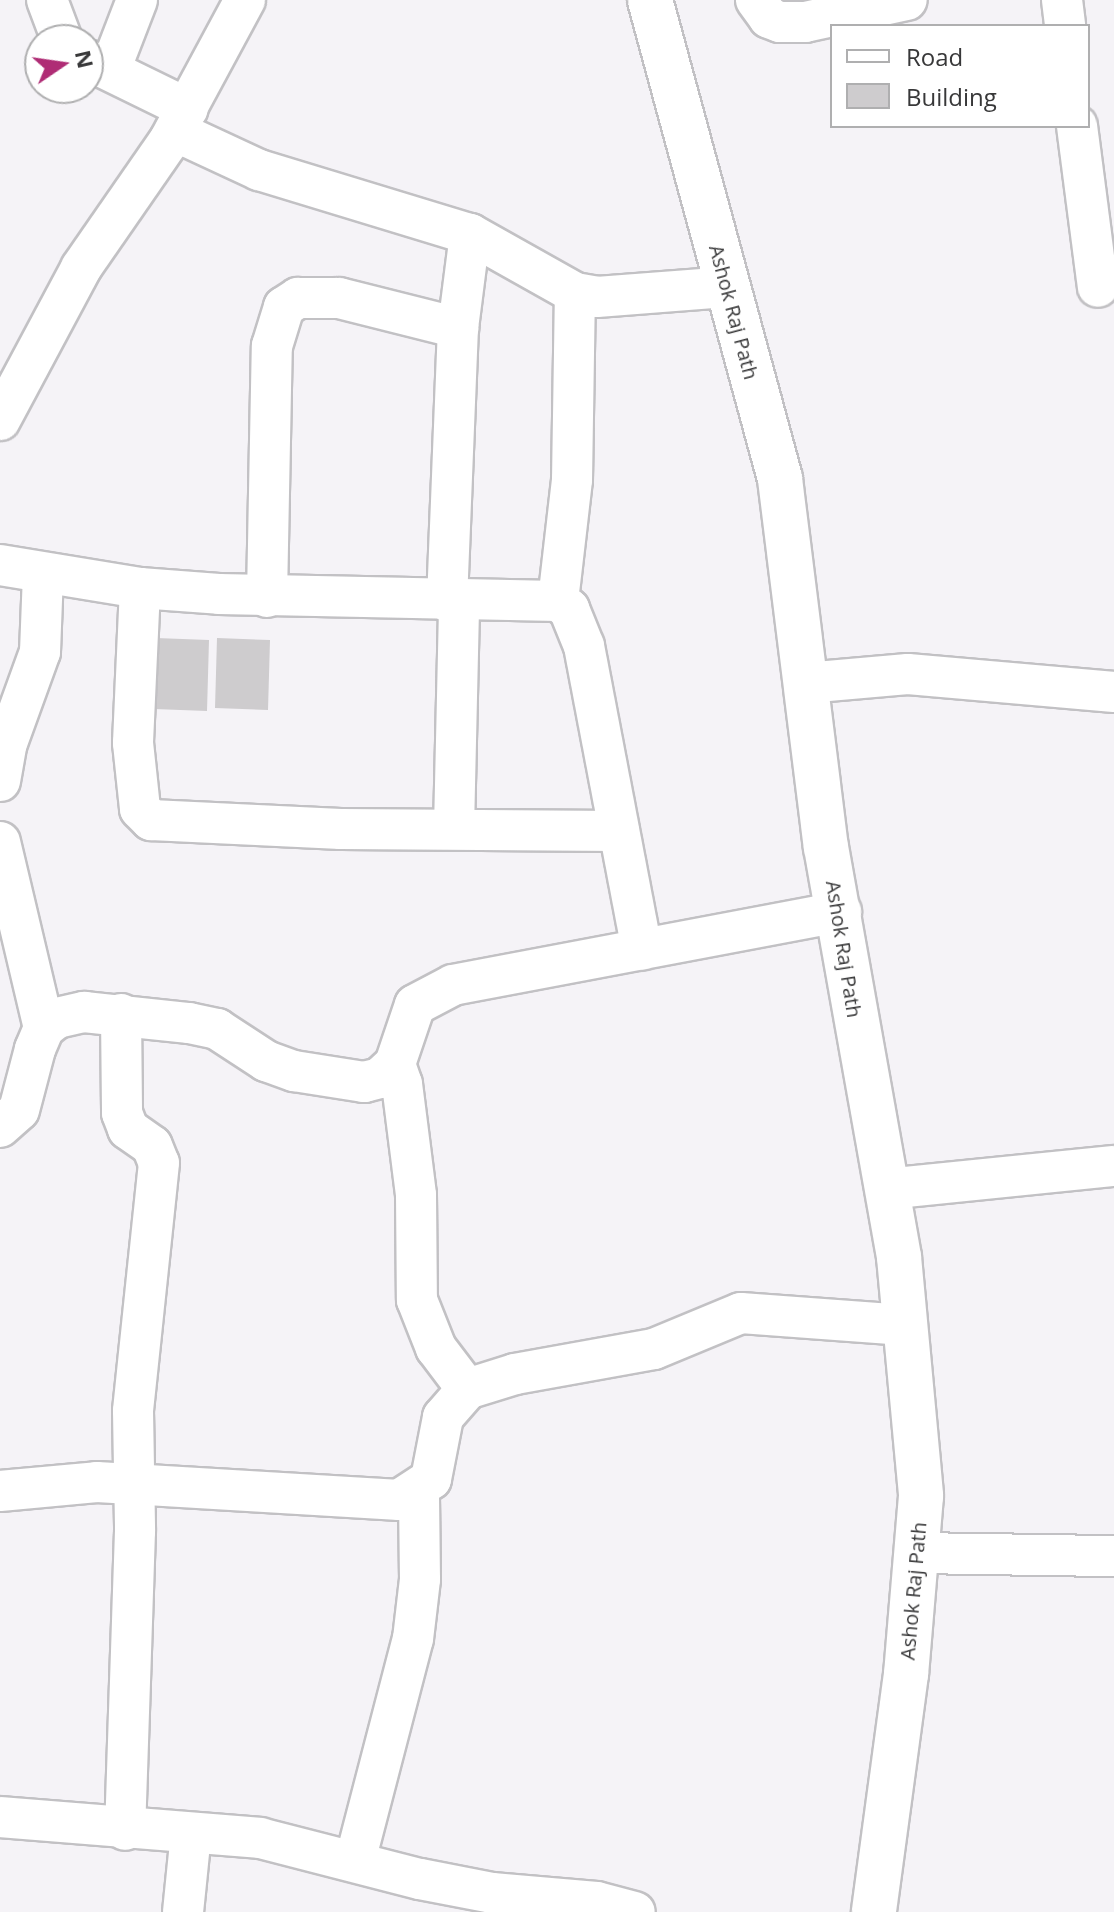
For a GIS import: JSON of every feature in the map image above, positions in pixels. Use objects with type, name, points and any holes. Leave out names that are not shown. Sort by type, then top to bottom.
[{"type":"main road","name":"Ashok Raj Path","points":[[650,0],[780,479],[826,847],[841,912],[854,1017],[886,1189],[905,1325],[921,1496],[874,1912]]},
{"type":"street","points":[[47,0],[56,24]]},
{"type":"street","points":[[104,56],[137,0]]},
{"type":"street","points":[[0,420],[92,248],[181,120],[245,0]]},
{"type":"street","points":[[756,0],[769,18],[780,22],[805,22],[907,0]]},
{"type":"street","points":[[1062,0],[1065,24]]},
{"type":"street","points":[[104,68],[259,170],[470,234],[575,293],[597,297],[726,287]]},
{"type":"street","points":[[1077,128],[1098,287]]},
{"type":"street","points":[[454,829],[453,601],[458,328],[470,234]]},
{"type":"street","points":[[558,601],[572,480],[575,293]]},
{"type":"street","points":[[267,597],[272,346],[284,307],[298,298],[339,298],[458,328]]},
{"type":"street","points":[[0,565],[140,588],[267,597],[558,601],[569,609],[584,646],[642,949]]},
{"type":"street","points":[[0,781],[7,743],[40,652],[43,574]]},
{"type":"street","points":[[140,588],[133,743],[140,809],[151,820],[619,831]]},
{"type":"street","points":[[805,683],[908,674],[1114,692]]},
{"type":"street","points":[[0,842],[44,1028],[19,1110],[0,1127]]},
{"type":"street","points":[[44,1028],[57,1018],[84,1012],[121,1014],[217,1029],[266,1061],[341,1081],[380,1078],[395,1064],[415,1005],[453,985],[841,912]]},
{"type":"street","points":[[121,1014],[122,1113],[128,1129],[152,1146],[159,1163],[133,1411],[136,1485],[125,1830]]},
{"type":"street","points":[[395,1064],[402,1084],[416,1195],[417,1300],[436,1348],[467,1389]]},
{"type":"street","points":[[886,1189],[1114,1166]]},
{"type":"street","points":[[0,1491],[55,1484],[136,1485],[399,1500],[419,1491],[431,1479],[443,1417],[451,1401],[467,1389],[515,1374],[654,1349],[741,1313],[905,1325]]},
{"type":"street","points":[[355,1861],[413,1639],[420,1579],[419,1491]]},
{"type":"street","points":[[916,1553],[1114,1556]]},
{"type":"street","points":[[5,1812],[125,1830],[275,1841],[355,1861],[418,1896],[492,1893],[597,1902],[635,1912]]},
{"type":"street","points":[[183,1912],[191,1833]]},
{"type":"building","points":[[156,638],[209,640],[207,711],[154,709]]},
{"type":"building","points":[[217,638],[270,640],[268,710],[215,708]]}]
